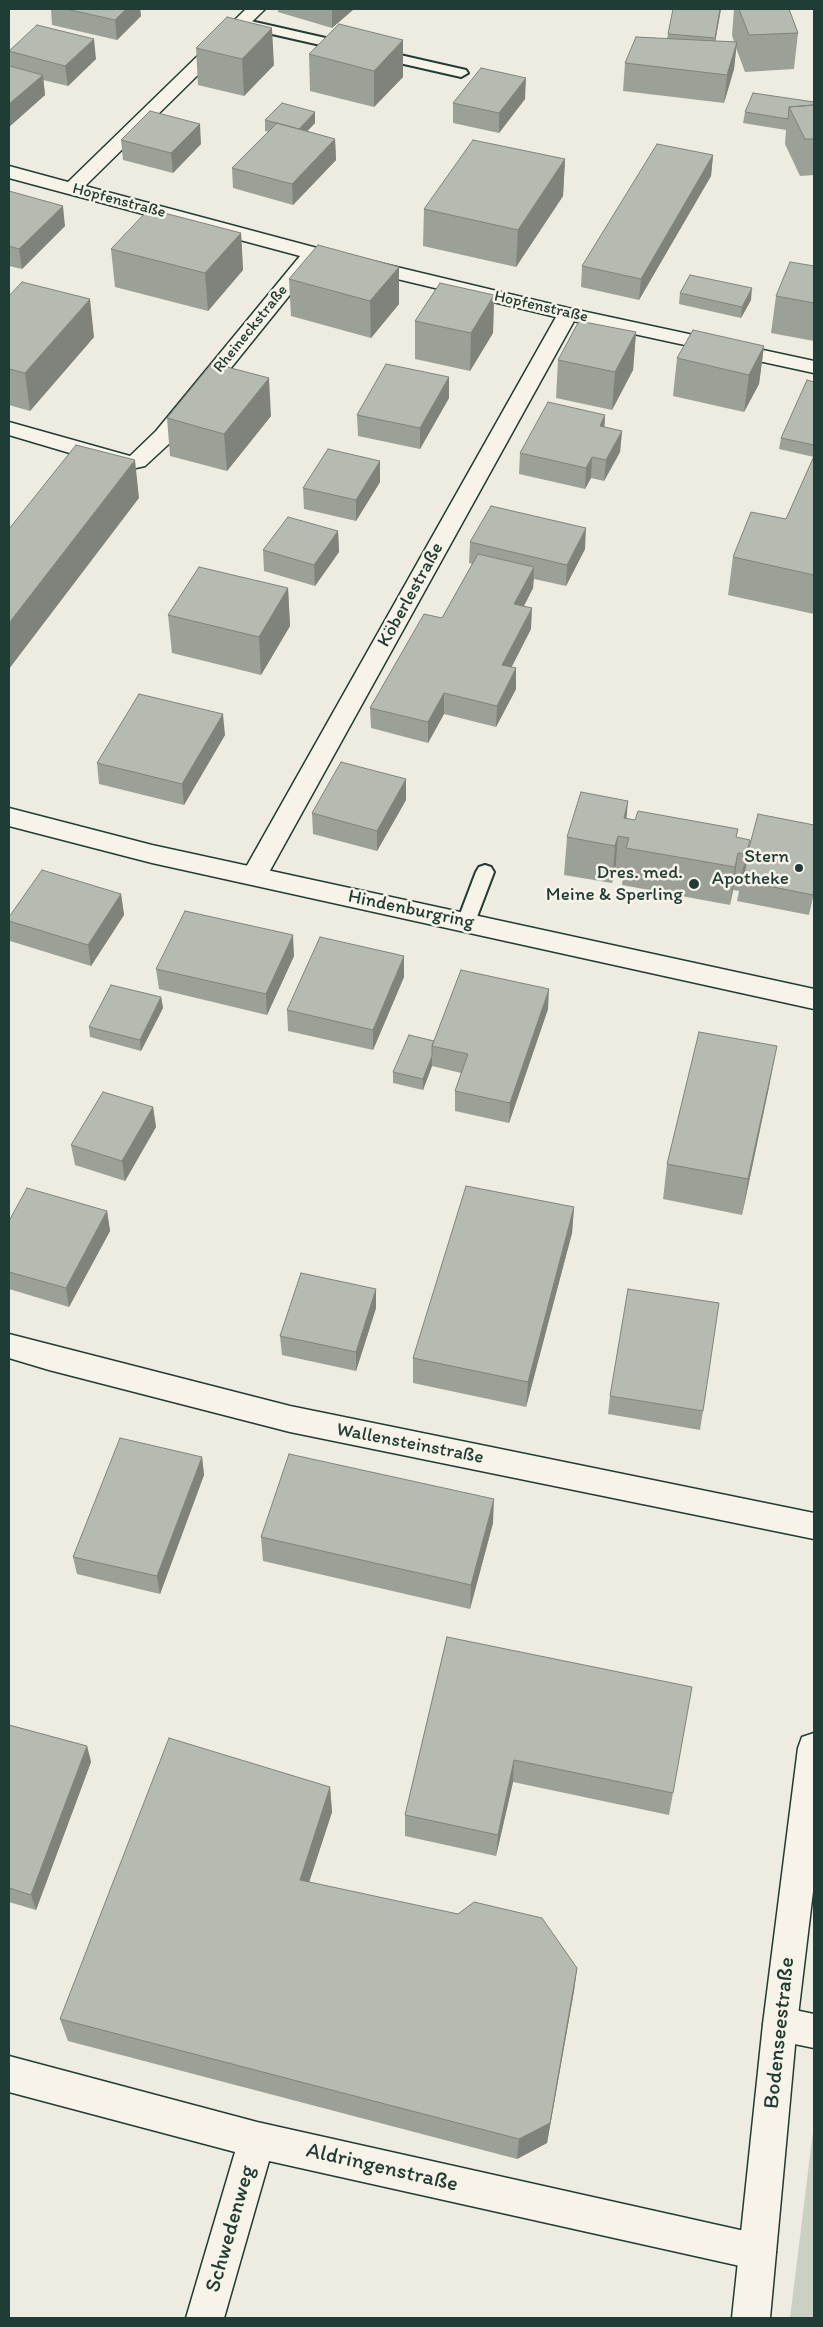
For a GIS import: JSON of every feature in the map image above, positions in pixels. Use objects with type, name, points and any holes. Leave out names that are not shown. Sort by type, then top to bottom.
[{"type":"street","points":[[72,188],[256,9]]},
{"type":"street","name":"Hopfenstraße","points":[[9,172],[313,253],[568,314],[814,367]]},
{"type":"street","name":"Rheineckstraße","points":[[9,428],[127,463],[137,461],[164,436],[313,253]]},
{"type":"street","name":"Köberlestraße","points":[[254,876],[568,314]]},
{"type":"street","name":"Hindenburgring","points":[[9,817],[152,854],[814,998]]},
{"type":"street","name":"Wallensteinstraße","points":[[9,1346],[49,1358],[290,1419],[814,1526]]},
{"type":"street","name":"Bodenseestraße","points":[[751,2318],[780,2024],[814,1748]]},
{"type":"street","points":[[780,2024],[814,2031]]},
{"type":"street","name":"Aldringenstraße","points":[[9,2074],[257,2140],[758,2252]]},
{"type":"street","name":"Schwedenweg","points":[[205,2318],[257,2140]]},
{"type":"lane","points":[[242,23],[461,73]]},
{"type":"lane","points":[[466,922],[485,872]]},
{"type":"shaded area","points":[[814,2123],[814,2318],[790,2318]]},
{"type":"building","points":[[66,9],[126,9],[115,20]]},
{"type":"building","points":[[673,9],[720,9],[715,38],[668,34]]},
{"type":"building","points":[[739,9],[789,9],[798,33],[749,35]]},
{"type":"building","points":[[227,17],[272,28],[242,59],[196,48]]},
{"type":"building","points":[[339,24],[403,40],[374,71],[309,54]]},
{"type":"building","points":[[37,25],[94,39],[65,66],[9,51]]},
{"type":"building","points":[[636,37],[737,42],[727,75],[625,63]]},
{"type":"building","points":[[9,66],[43,75],[9,104]]},
{"type":"building","points":[[481,68],[526,78],[499,113],[453,103]]},
{"type":"building","points":[[753,93],[814,102],[814,105],[789,107],[788,119],[745,112]]},
{"type":"building","points":[[282,103],[315,112],[299,129],[265,120]]},
{"type":"building","points":[[814,105],[814,139],[805,139],[789,107]]},
{"type":"building","points":[[150,111],[200,124],[171,153],[121,140]]},
{"type":"building","points":[[277,123],[335,139],[292,184],[232,168]]},
{"type":"building","points":[[473,140],[565,159],[518,230],[424,209]]},
{"type":"building","points":[[657,144],[713,155],[641,279],[582,266]]},
{"type":"building","points":[[9,191],[63,206],[19,249],[9,246]]},
{"type":"building","points":[[149,209],[241,233],[205,273],[111,249]]},
{"type":"building","points":[[318,245],[399,267],[370,301],[289,279]]},
{"type":"building","points":[[790,262],[814,266],[814,303],[776,296]]},
{"type":"building","points":[[690,275],[752,288],[742,307],[680,293]]},
{"type":"building","points":[[22,282],[90,299],[25,373],[9,369],[9,296]]},
{"type":"building","points":[[440,283],[494,295],[471,333],[415,321]]},
{"type":"building","points":[[579,321],[636,332],[615,372],[558,360]]},
{"type":"building","points":[[693,330],[764,346],[749,375],[677,358]]},
{"type":"building","points":[[212,363],[269,378],[224,434],[167,418]]},
{"type":"building","points":[[386,364],[449,377],[420,428],[357,415]]},
{"type":"building","points":[[807,380],[814,382],[814,445],[781,438]]},
{"type":"building","points":[[548,402],[605,415],[600,426],[622,431],[606,460],[592,457],[586,468],[520,453]]},
{"type":"building","points":[[76,445],[135,460],[9,623],[9,529]]},
{"type":"building","points":[[328,449],[380,461],[356,500],[303,488]]},
{"type":"building","points":[[814,456],[814,575],[733,557],[751,512],[786,519]]},
{"type":"building","points":[[491,506],[586,528],[567,565],[470,542]]},
{"type":"building","points":[[288,517],[338,531],[314,565],[263,550]]},
{"type":"building","points":[[478,554],[534,567],[514,604],[532,608],[502,665],[516,668],[497,706],[444,693],[428,722],[370,708],[424,614],[442,618]]},
{"type":"building","points":[[199,567],[288,588],[259,637],[168,615]]},
{"type":"building","points":[[139,694],[223,714],[182,784],[97,763]]},
{"type":"building","points":[[341,762],[406,779],[377,831],[312,813]]},
{"type":"building","points":[[581,792],[628,801],[624,818],[635,820],[638,811],[738,829],[736,837],[750,840],[746,854],[738,853],[735,867],[626,848],[629,838],[618,836],[615,846],[567,837]]},
{"type":"building","points":[[758,814],[814,825],[813,895],[743,881]]},
{"type":"building","points":[[42,870],[121,894],[88,945],[9,921],[9,917]]},
{"type":"building","points":[[185,911],[293,935],[266,994],[156,969]]},
{"type":"building","points":[[320,937],[404,956],[373,1030],[287,1010]]},
{"type":"building","points":[[461,970],[549,989],[510,1103],[455,1091],[468,1054],[432,1046]]},
{"type":"building","points":[[111,985],[161,997],[140,1040],[89,1027]]},
{"type":"building","points":[[699,1032],[777,1046],[748,1179],[667,1164]]},
{"type":"building","points":[[409,1035],[434,1041],[432,1056],[423,1079],[393,1072]]},
{"type":"building","points":[[103,1092],[153,1107],[122,1161],[71,1145]]},
{"type":"building","points":[[466,1186],[574,1207],[528,1382],[413,1358]]},
{"type":"building","points":[[27,1188],[107,1211],[66,1288],[9,1272],[9,1221]]},
{"type":"building","points":[[301,1273],[376,1289],[356,1352],[280,1336]]},
{"type":"building","points":[[628,1289],[719,1303],[703,1411],[610,1396]]},
{"type":"building","points":[[120,1438],[202,1457],[157,1576],[73,1557]]},
{"type":"building","points":[[289,1454],[494,1499],[471,1585],[261,1537]]},
{"type":"building","points":[[447,1637],[692,1687],[673,1793],[514,1760],[498,1835],[405,1815]]},
{"type":"building","points":[[9,1725],[87,1746],[31,1895],[9,1888]]},
{"type":"building","points":[[169,1738],[330,1787],[300,1880],[458,1914],[474,1902],[542,1918],[577,1968],[550,2123],[519,2139],[60,2019]]},
{"type":"place","name":"Stern Apotheke","points":[[799,868]]},
{"type":"place","name":"Dres. med. Meine & Sperling","points":[[694,884]]}]
